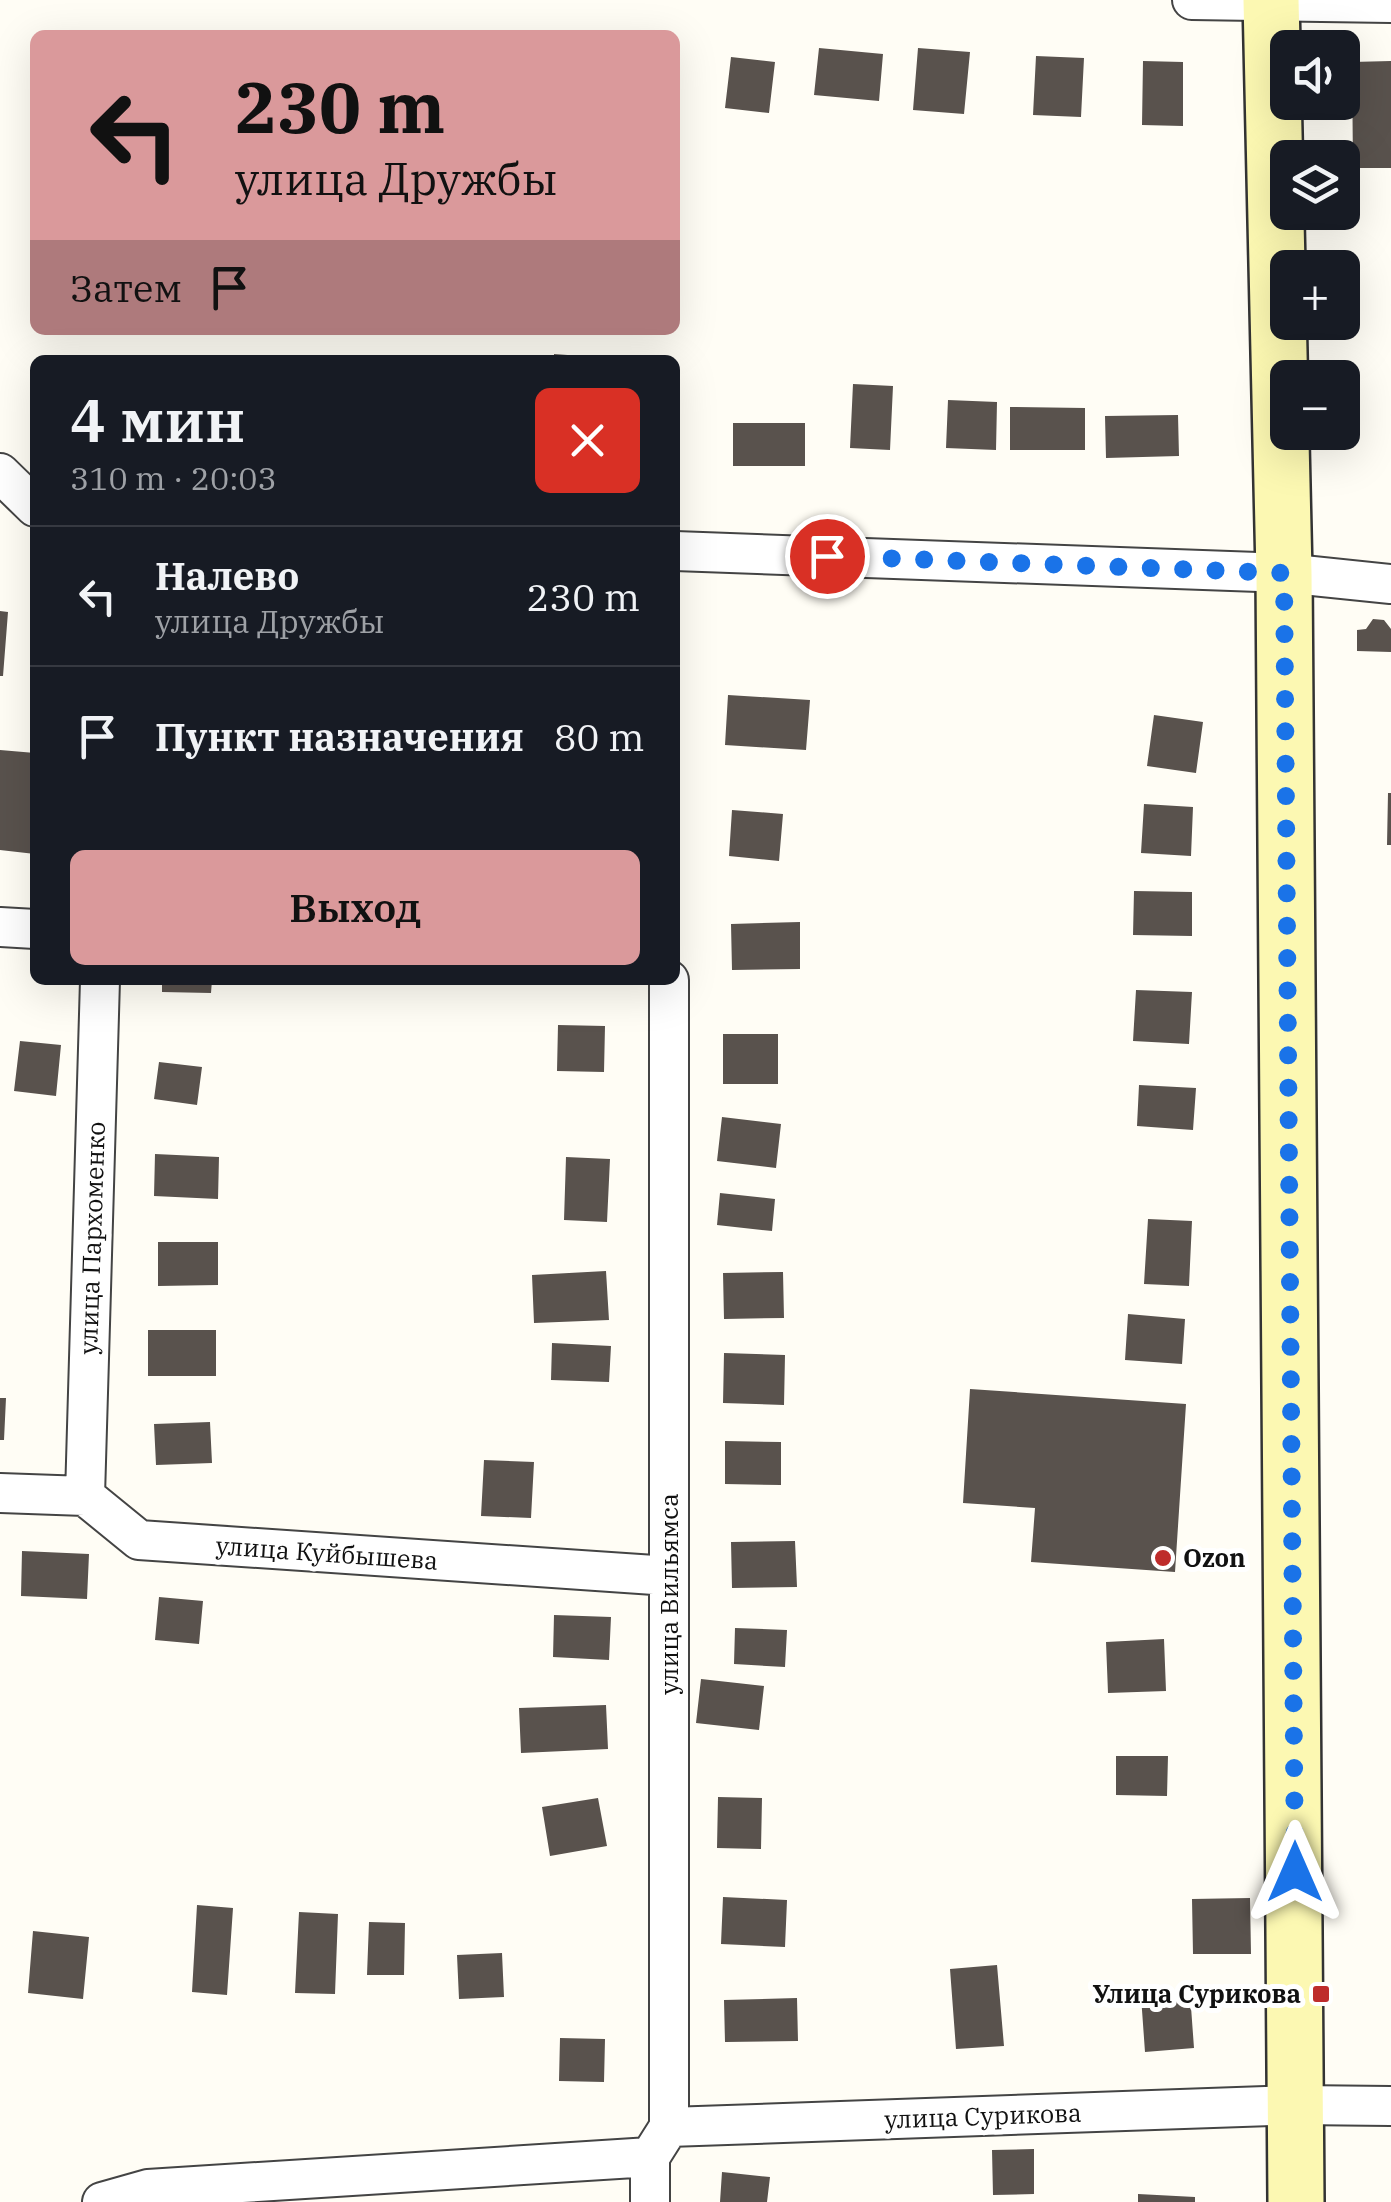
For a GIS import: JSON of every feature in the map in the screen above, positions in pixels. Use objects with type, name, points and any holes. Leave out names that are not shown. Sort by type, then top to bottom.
[{"type":"street","points":[[1192,0],[1391,3]]},
{"type":"street","points":[[1271,1],[1284,573],[1296,2202]]},
{"type":"street","points":[[0,473],[30,502]]},
{"type":"street","points":[[680,551],[1284,573],[1391,584]]},
{"type":"street","points":[[0,928],[30,929]]},
{"type":"street","name":"улица Пархоменко","points":[[85,1496],[100,985]]},
{"type":"street","name":"улица Вильямса","points":[[650,2202],[659,2142],[669,1576],[669,985]]},
{"type":"street","points":[[0,1493],[85,1496]]},
{"type":"street","name":"улица Куйбышева","points":[[85,1496],[139,1540],[669,1576]]},
{"type":"street","name":"улица Сурикова","points":[[102,2202],[148,2189],[659,2142],[1297,2105],[1391,2106]]},
{"type":"building","points":[[819,48],[883,54],[879,101],[814,95]]},
{"type":"building","points":[[918,48],[970,52],[964,114],[913,110]]},
{"type":"building","points":[[1036,56],[1084,58],[1081,117],[1033,115]]},
{"type":"building","points":[[731,57],[775,62],[769,113],[725,108]]},
{"type":"building","points":[[1143,61],[1183,62],[1183,126],[1142,125]]},
{"type":"building","points":[[1391,61],[1391,168],[1360,168],[1360,140],[1353,140],[1353,120],[1360,120],[1360,62]]},
{"type":"building","points":[[853,384],[893,386],[890,450],[850,448]]},
{"type":"building","points":[[948,400],[997,402],[996,450],[946,448]]},
{"type":"building","points":[[1010,407],[1085,408],[1085,450],[1010,450]]},
{"type":"building","points":[[1178,415],[1179,456],[1106,458],[1105,416]]},
{"type":"building","points":[[733,423],[805,423],[805,466],[733,466]]},
{"type":"building","points":[[0,611],[8,612],[3,676],[0,676]]},
{"type":"building","points":[[1373,619],[1384,620],[1391,629],[1391,652],[1357,651],[1357,630],[1366,629]]},
{"type":"building","points":[[728,695],[810,700],[806,750],[725,745]]},
{"type":"building","points":[[1154,715],[1203,722],[1196,773],[1147,766]]},
{"type":"building","points":[[0,750],[30,753],[30,853],[0,850]]},
{"type":"building","points":[[1391,793],[1391,845],[1387,845]]},
{"type":"building","points":[[1144,804],[1193,807],[1191,856],[1141,853]]},
{"type":"building","points":[[732,810],[783,814],[779,861],[729,856]]},
{"type":"building","points":[[1134,891],[1192,892],[1192,936],[1133,935]]},
{"type":"building","points":[[800,922],[800,969],[732,970],[731,924]]},
{"type":"building","points":[[162,985],[212,985],[211,993],[162,992]]},
{"type":"building","points":[[1136,990],[1192,992],[1189,1044],[1133,1041]]},
{"type":"building","points":[[558,1025],[605,1026],[604,1072],[557,1071]]},
{"type":"building","points":[[723,1034],[778,1034],[778,1084],[723,1084]]},
{"type":"building","points":[[20,1041],[61,1045],[56,1096],[14,1091]]},
{"type":"building","points":[[159,1062],[202,1067],[197,1105],[154,1099]]},
{"type":"building","points":[[1139,1085],[1196,1088],[1193,1130],[1137,1126]]},
{"type":"building","points":[[722,1117],[781,1124],[776,1168],[717,1161]]},
{"type":"building","points":[[155,1154],[219,1157],[218,1199],[154,1196]]},
{"type":"building","points":[[566,1157],[610,1159],[607,1222],[564,1220]]},
{"type":"building","points":[[720,1193],[775,1199],[772,1231],[717,1225]]},
{"type":"building","points":[[1148,1219],[1192,1221],[1189,1286],[1144,1284]]},
{"type":"building","points":[[158,1242],[218,1242],[218,1285],[158,1286]]},
{"type":"building","points":[[606,1271],[609,1320],[534,1323],[532,1275]]},
{"type":"building","points":[[783,1272],[784,1318],[724,1319],[723,1273]]},
{"type":"building","points":[[1128,1314],[1185,1319],[1182,1364],[1125,1360]]},
{"type":"building","points":[[148,1330],[216,1330],[216,1376],[148,1376]]},
{"type":"building","points":[[552,1343],[611,1346],[609,1382],[551,1380]]},
{"type":"building","points":[[724,1353],[785,1355],[784,1405],[723,1403]]},
{"type":"building","points":[[970,1389],[1186,1404],[1175,1572],[1031,1562],[1035,1508],[963,1503]]},
{"type":"building","points":[[0,1398],[6,1398],[4,1440],[0,1440]]},
{"type":"building","points":[[210,1422],[212,1463],[156,1465],[154,1424]]},
{"type":"building","points":[[725,1441],[781,1442],[781,1485],[725,1484]]},
{"type":"building","points":[[484,1460],[534,1462],[531,1518],[481,1516]]},
{"type":"building","points":[[795,1541],[797,1587],[732,1588],[731,1542]]},
{"type":"building","points":[[22,1551],[89,1554],[87,1599],[21,1596]]},
{"type":"building","points":[[159,1597],[203,1601],[199,1644],[155,1640]]},
{"type":"building","points":[[554,1615],[611,1617],[609,1660],[553,1657]]},
{"type":"building","points":[[735,1628],[787,1630],[785,1667],[734,1664]]},
{"type":"building","points":[[1164,1639],[1166,1691],[1108,1693],[1106,1642]]},
{"type":"building","points":[[701,1679],[764,1686],[759,1730],[696,1723]]},
{"type":"building","points":[[606,1705],[608,1749],[521,1753],[519,1708]]},
{"type":"building","points":[[1116,1756],[1168,1756],[1167,1796],[1116,1795]]},
{"type":"building","points":[[718,1797],[762,1798],[761,1849],[717,1848]]},
{"type":"building","points":[[598,1798],[607,1846],[550,1856],[542,1807]]},
{"type":"building","points":[[723,1897],[787,1900],[785,1947],[721,1944]]},
{"type":"building","points":[[1250,1898],[1251,1954],[1193,1954],[1192,1899]]},
{"type":"building","points":[[197,1905],[233,1908],[227,1995],[192,1992]]},
{"type":"building","points":[[299,1912],[338,1914],[335,1994],[295,1993]]},
{"type":"building","points":[[369,1922],[405,1923],[404,1975],[367,1975]]},
{"type":"building","points":[[33,1931],[89,1937],[83,1999],[28,1993]]},
{"type":"building","points":[[502,1953],[504,1997],[459,1999],[457,1955]]},
{"type":"building","points":[[997,1965],[1004,2046],[956,2049],[950,1969]]},
{"type":"building","points":[[1190,1993],[1194,2048],[1145,2052],[1141,1996]]},
{"type":"building","points":[[797,1998],[798,2041],[725,2042],[724,2000]]},
{"type":"building","points":[[560,2038],[605,2039],[604,2082],[559,2081]]},
{"type":"building","points":[[1034,2149],[1034,2194],[993,2195],[992,2150]]},
{"type":"building","points":[[722,2172],[770,2177],[767,2202],[720,2202]]},
{"type":"building","points":[[1138,2194],[1195,2197],[1195,2202],[1138,2202]]},
{"type":"place","name":"Ozon","points":[[1163,1558]]},
{"type":"place","name":"Улица Сурикова","points":[[1321,1994]]},
{"type":"route","points":[[827,556],[1284,573],[1295,1872]]}]
